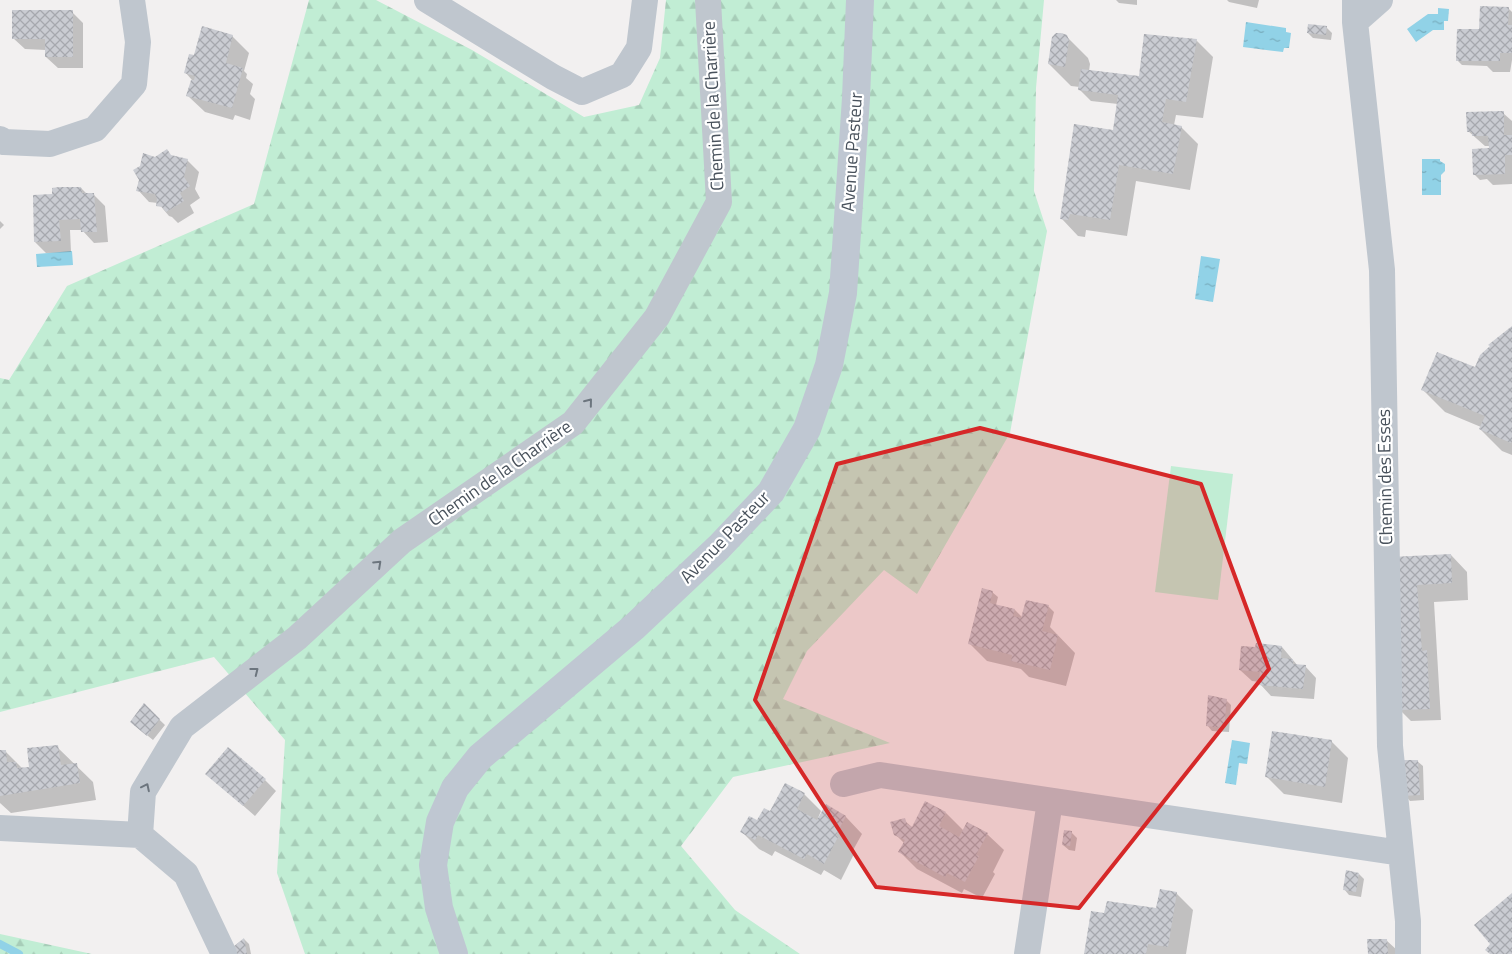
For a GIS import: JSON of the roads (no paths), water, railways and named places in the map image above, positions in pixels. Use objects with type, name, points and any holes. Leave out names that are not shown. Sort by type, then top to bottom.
[{"type":"main road","name":"Avenue Pasteur","points":[[454,954],[439,908],[433,865],[440,822],[455,788],[480,758],[634,627],[719,547],[771,492],[807,429],[830,365],[843,294],[856,98],[860,0]]},
{"type":"street","points":[[0,139],[4,142],[50,144],[95,129],[134,84],[138,42],[132,0]]},
{"type":"street","points":[[427,0],[553,77],[582,92],[622,75],[639,48],[645,0]]},
{"type":"street","name":"Chemin de la Charrière","points":[[140,835],[143,792],[182,727],[297,638],[402,541],[572,423],[657,317],[719,202],[708,0]]},
{"type":"street","points":[[1355,11],[1380,0]]},
{"type":"street","name":"Chemin des Esses","points":[[1355,11],[1382,270],[1390,746],[1408,921],[1408,954]]},
{"type":"street","points":[[843,784],[880,775],[1401,853]]},
{"type":"street","points":[[1027,954],[1050,801]]},
{"type":"street","points":[[0,828],[140,835],[186,874],[224,954]]},
{"type":"water","points":[[1438,8],[1449,9],[1448,21],[1444,21],[1444,30],[1433,30],[1416,42],[1407,29],[1428,14],[1438,14]]},
{"type":"water","points":[[1246,22],[1286,28],[1286,32],[1291,33],[1289,48],[1284,48],[1283,52],[1243,47]]},
{"type":"water","points":[[1422,159],[1440,159],[1445,164],[1445,171],[1441,175],[1441,195],[1422,195]]},
{"type":"water","points":[[72,251],[73,265],[37,267],[36,254]]},
{"type":"water","points":[[1201,256],[1220,259],[1213,302],[1195,299]]},
{"type":"water","points":[[1232,740],[1250,743],[1247,764],[1239,763],[1236,785],[1225,783]]},
{"type":"waterway","points":[[0,944],[19,954]]}]
